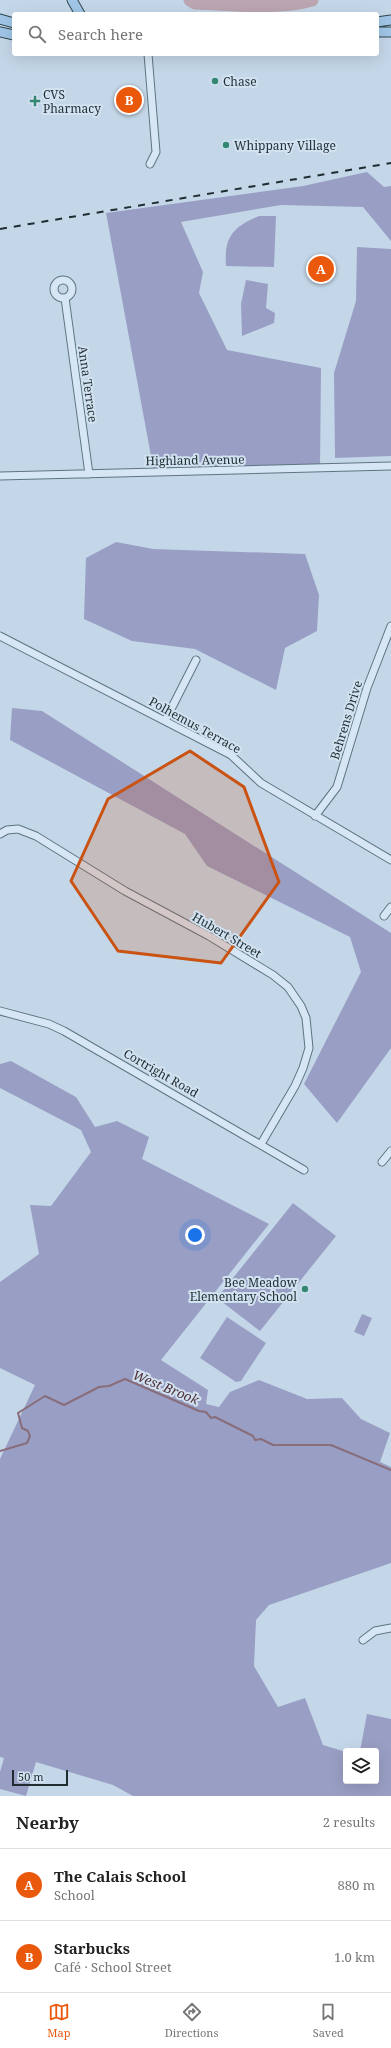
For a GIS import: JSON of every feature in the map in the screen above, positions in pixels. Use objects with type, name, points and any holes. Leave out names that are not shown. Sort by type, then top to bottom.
[{"type":"main road","points":[[72,0],[79,12]]},
{"type":"main road","points":[[0,19],[12,22]]},
{"type":"main road","points":[[379,22],[391,20]]},
{"type":"main road","points":[[0,32],[12,35]]},
{"type":"main road","points":[[379,32],[391,32]]},
{"type":"street","points":[[148,56],[156,152],[150,164]]},
{"type":"street","name":"Anna Terrace","points":[[65,298],[89,474]]},
{"type":"street","name":"Highland Avenue","points":[[0,476],[391,466]]},
{"type":"street","name":"Behrens Drive","points":[[315,816],[337,787],[354,736],[367,688],[391,626]]},
{"type":"street","name":"Polhemus Terrace","points":[[0,636],[231,756],[261,783],[391,860]]},
{"type":"street","points":[[165,721],[196,660]]},
{"type":"street","name":"Hubert Street","points":[[0,834],[7,830],[18,829],[36,836],[125,891],[209,936],[273,975],[288,987],[301,1006],[306,1018],[308,1048],[305,1063],[295,1086],[261,1144]]},
{"type":"street","points":[[384,916],[391,907]]},
{"type":"street","name":"Cortright Road","points":[[0,1011],[49,1024],[64,1031],[304,1170]]},
{"type":"street","points":[[382,1162],[391,1151]]},
{"type":"street","points":[[363,1640],[375,1631],[391,1628]]},
{"type":"highlighted area","points":[[190,751],[244,787],[279,882],[221,963],[118,951],[71,881],[108,799]]},
{"type":"shaded area","points":[[367,172],[384,187],[391,186],[391,241],[363,207],[281,205],[181,222],[203,272],[199,293],[227,350],[321,368],[320,468],[154,472],[106,213],[303,186]]},
{"type":"shaded area","points":[[259,216],[276,216],[274,267],[226,266],[228,241],[236,229]]},
{"type":"shaded area","points":[[357,247],[391,249],[391,456],[335,458],[334,373],[356,301]]},
{"type":"shaded area","points":[[246,280],[268,284],[266,308],[275,313],[274,323],[242,336],[241,304]]},
{"type":"shaded area","points":[[116,542],[153,549],[305,554],[319,595],[317,631],[285,648],[276,690],[195,649],[132,641],[84,619],[86,558]]},
{"type":"shaded area","points":[[12,708],[42,711],[391,933],[391,1048],[337,1123],[304,1084],[361,972],[350,937],[207,866],[185,834],[10,740]]},
{"type":"shaded area","points":[[11,1061],[76,1097],[95,1127],[117,1121],[149,1137],[142,1159],[269,1224],[161,1360],[208,1390],[206,1404],[219,1407],[230,1392],[259,1380],[307,1399],[342,1398],[361,1419],[390,1433],[380,1462],[391,1467],[391,1563],[269,1605],[256,1620],[254,1666],[278,1707],[305,1698],[323,1745],[343,1751],[343,1784],[379,1784],[379,1748],[361,1748],[367,1714],[391,1719],[391,1796],[133,1796],[113,1785],[36,1762],[26,1796],[0,1789],[0,1772],[4,1758],[0,1757],[0,1459],[35,1385],[0,1368],[0,1282],[39,1254],[30,1205],[51,1206],[91,1152],[81,1130],[0,1088],[0,1064]]},
{"type":"shaded area","points":[[293,1203],[336,1236],[260,1331],[217,1298]]},
{"type":"shaded area","points":[[362,1314],[372,1318],[364,1336],[354,1332]]},
{"type":"shaded area","points":[[227,1317],[266,1343],[241,1381],[236,1382],[200,1358]]},
{"type":"waterway","points":[[190,0],[195,3],[254,6],[284,5],[312,0]]},
{"type":"waterway","name":"West Brook","points":[[0,1451],[27,1443],[30,1436],[28,1431],[22,1428],[18,1413],[45,1396],[64,1405],[99,1387],[109,1386],[125,1379],[199,1411],[206,1412],[211,1418],[215,1417],[253,1436],[255,1440],[261,1439],[273,1445],[331,1445],[391,1470]]},
{"type":"railway","points":[[0,229],[391,163]]},
{"type":"place","name":"Chase","points":[[215,81]]},
{"type":"place","name":"Starbucks","points":[[129,100]]},
{"type":"place","name":"CVS Pharmacy","points":[[35,101]]},
{"type":"place","name":"Whippany Village","points":[[226,145]]},
{"type":"place","name":"The Calais School","points":[[321,269]]},
{"type":"place","name":"Bee Meadow Elementary School","points":[[305,1289]]}]
